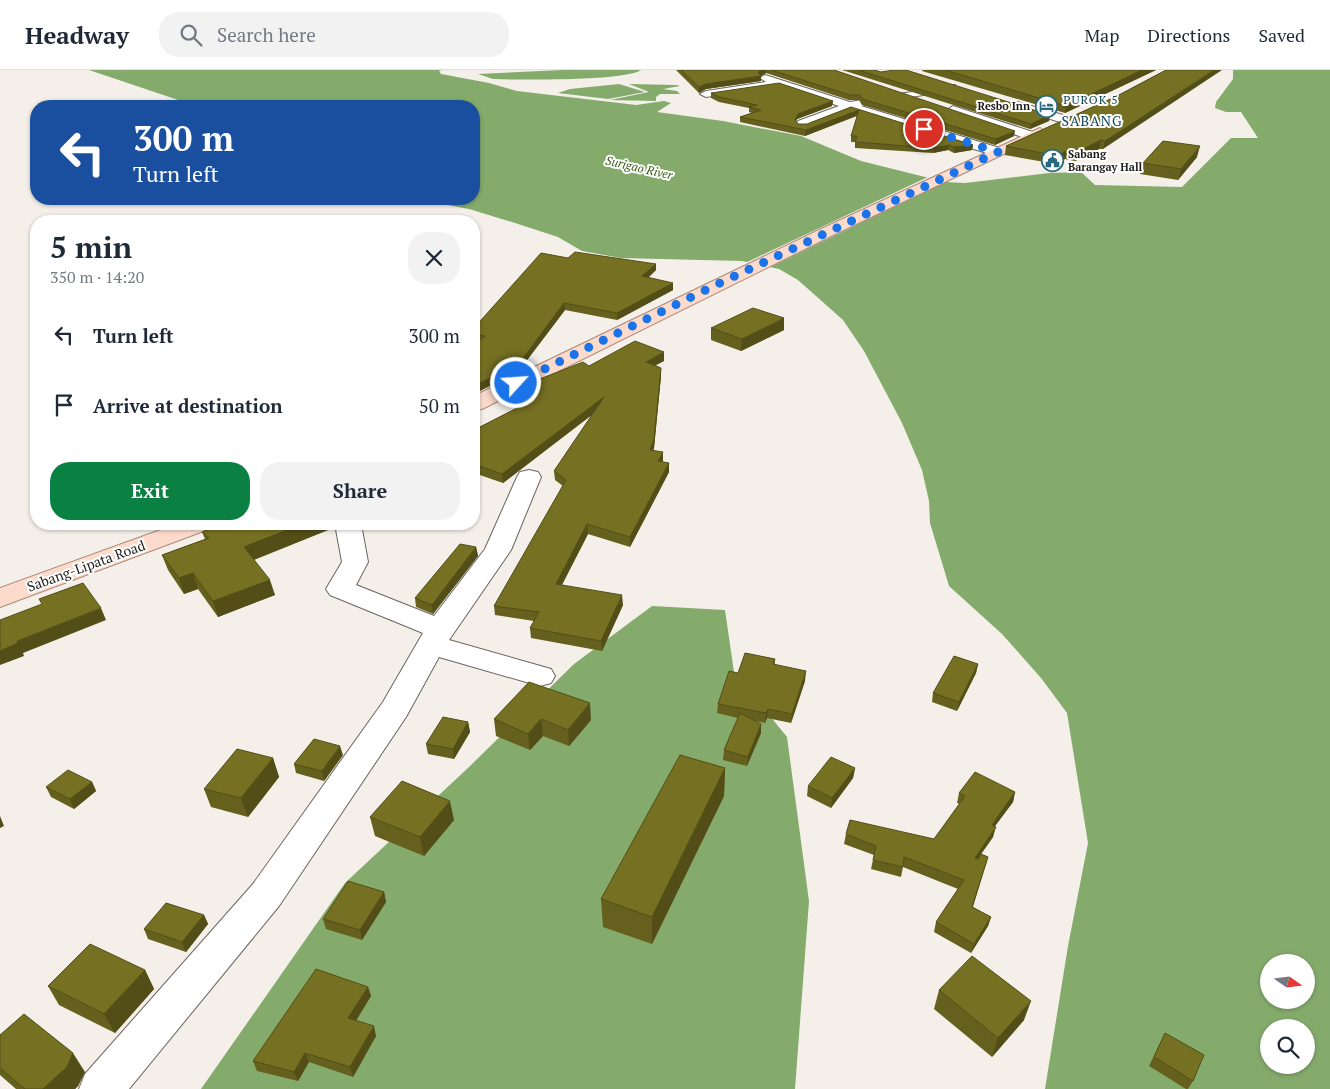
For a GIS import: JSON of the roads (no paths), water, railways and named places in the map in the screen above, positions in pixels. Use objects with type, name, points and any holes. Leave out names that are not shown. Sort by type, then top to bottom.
[{"type":"main road","points":[[480,401],[720,283],[958,169],[1070,118]]},
{"type":"main road","name":"Sabang-Lipata Road","points":[[0,598],[184,530]]},
{"type":"street","points":[[765,78],[998,152]]},
{"type":"street","points":[[802,124],[849,106],[904,95],[960,88],[931,79]]},
{"type":"street","points":[[706,94],[780,83]]},
{"type":"street","points":[[880,87],[1032,136]]},
{"type":"street","points":[[1002,101],[1070,118]]},
{"type":"street","points":[[101,1089],[266,895],[395,710],[435,637],[498,550],[529,477]]},
{"type":"street","points":[[349,530],[355,562],[340,589],[435,637],[540,676]]},
{"type":"water","name":"Surigao River","points":[[89,70],[442,70],[439,71],[441,74],[489,83],[517,91],[636,105],[664,101],[671,103],[657,112],[723,121],[801,136],[861,161],[945,182],[965,183],[1049,173],[1081,172],[1095,185],[1182,187],[1231,138],[1258,138],[1241,112],[1226,112],[1215,108],[1216,102],[1233,79],[1233,70],[1330,70],[1330,1089],[1045,1089],[1068,946],[1088,843],[1067,713],[1041,678],[1002,634],[949,586],[930,523],[929,501],[922,470],[902,423],[864,351],[843,320],[798,280],[779,269],[742,261],[621,258],[582,251],[558,237],[469,209],[447,205],[480,205],[480,100],[178,100]]},
{"type":"water","points":[[563,70],[641,70],[631,74],[571,79],[493,79],[478,74]]},
{"type":"water","points":[[619,84],[645,92],[608,99],[558,93],[570,89]]},
{"type":"water","points":[[629,84],[677,85],[680,86],[663,89],[677,91],[680,94],[660,94],[656,97],[656,101],[610,100],[649,92]]},
{"type":"water","points":[[652,606],[725,610],[734,672],[787,737],[809,901],[795,1089],[201,1089],[345,883],[469,767],[574,664]]},
{"type":"place","name":"Resbo Inn","points":[[1046,106]]},
{"type":"place","name":"Sabang Barangay Hall","points":[[1052,160]]},
{"type":"district","name":"PUROK 5","points":[[1091,100]]},
{"type":"district","name":"SABANG","points":[[1092,121]]}]
